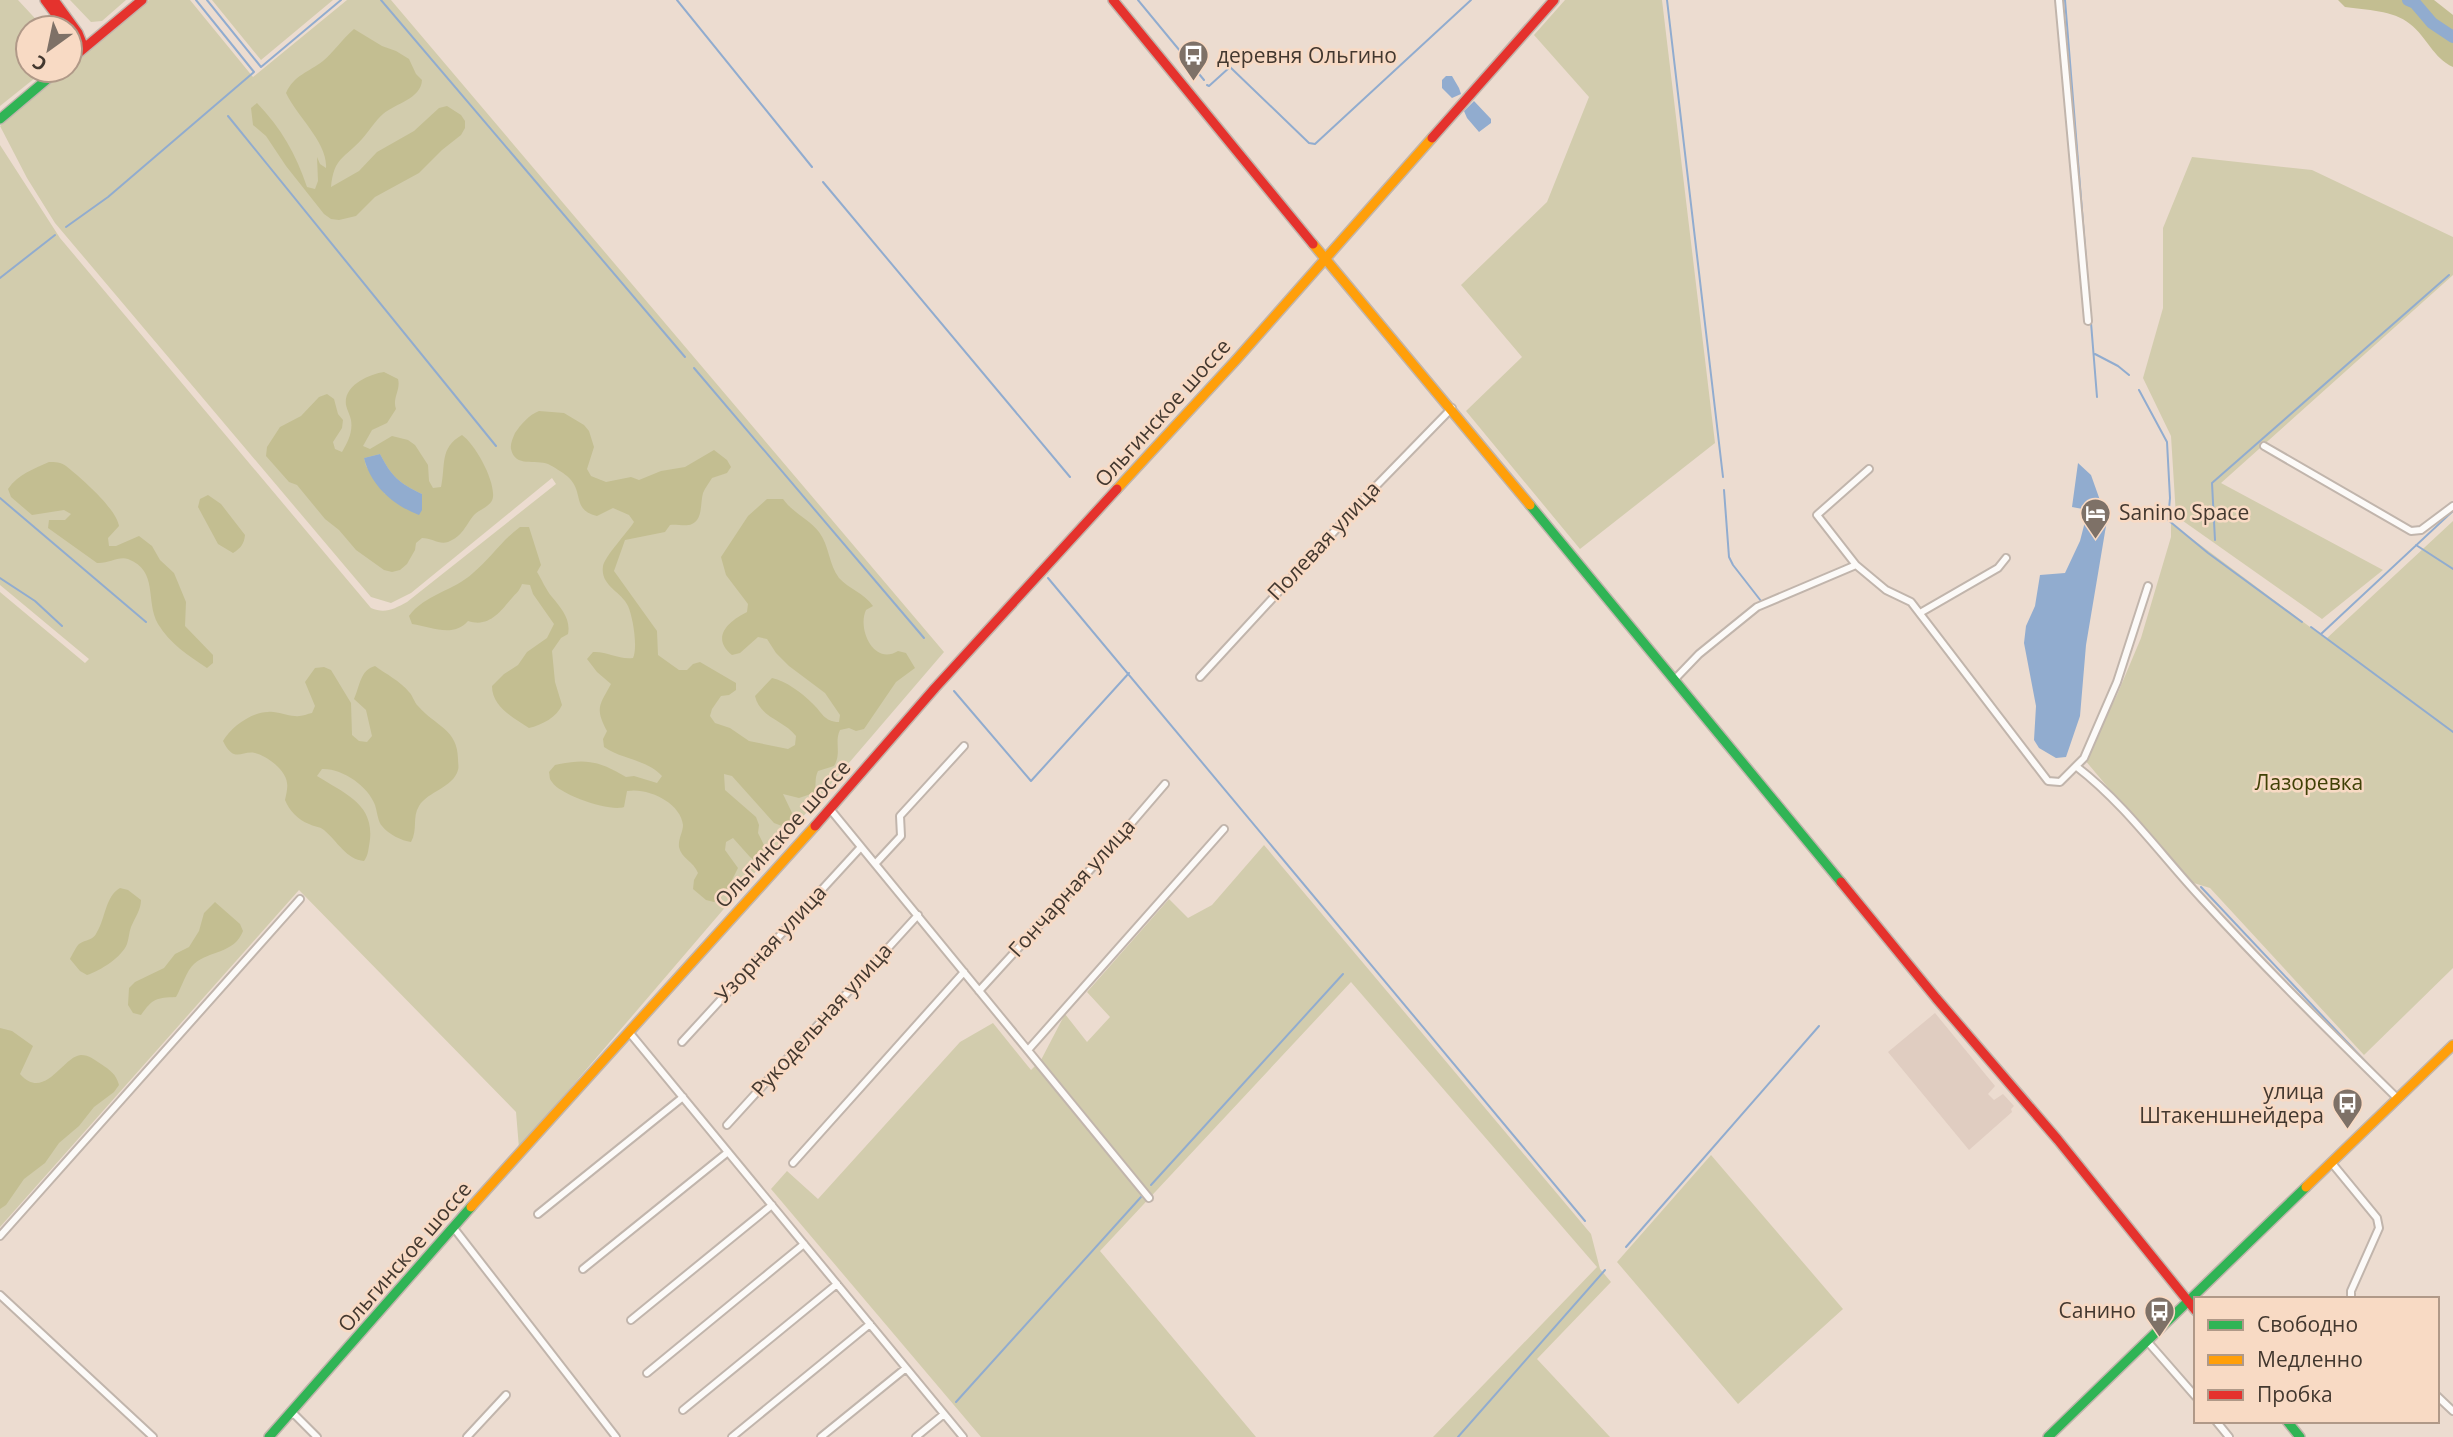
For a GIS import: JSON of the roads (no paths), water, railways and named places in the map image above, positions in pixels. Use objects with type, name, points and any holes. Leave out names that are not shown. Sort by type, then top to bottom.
[{"type":"street","points":[[84,48],[142,0]]},
{"type":"street","points":[[1113,0],[1936,998],[2058,1140],[2194,1309]]},
{"type":"street","name":"Ольгинское шоссе","points":[[269,1437],[944,678],[1236,360],[1555,0]]},
{"type":"street","points":[[2059,0],[2088,321]]},
{"type":"street","points":[[0,119],[41,84]]},
{"type":"street","name":"Полевая улица","points":[[1200,677],[1452,408]]},
{"type":"street","points":[[2264,446],[2411,531],[2421,530],[2453,506]]},
{"type":"street","points":[[1869,470],[1817,515],[1856,565],[1885,590],[1911,602],[2048,781],[2060,782],[2084,758],[2117,682],[2148,586]]},
{"type":"street","points":[[1920,613],[1998,568],[2006,558]]},
{"type":"street","points":[[1675,679],[1699,654],[1758,607],[1856,565]]},
{"type":"street","points":[[875,864],[901,836],[900,816],[964,746]]},
{"type":"street","points":[[2077,767],[2101,786],[2295,998],[2397,1098]]},
{"type":"street","name":"Гончарная улица","points":[[979,991],[1165,784]]},
{"type":"street","points":[[830,809],[1149,1198]]},
{"type":"street","points":[[1028,1050],[1224,829]]},
{"type":"street","name":"Узорная улица","points":[[682,1042],[861,847]]},
{"type":"street","points":[[0,1236],[300,899]]},
{"type":"street","name":"Рукодельная улица","points":[[727,1125],[918,915]]},
{"type":"street","points":[[793,1163],[964,972]]},
{"type":"street","points":[[629,1032],[963,1437]]},
{"type":"street","points":[[2048,1437],[2453,1045]]},
{"type":"street","points":[[538,1214],[683,1097]]},
{"type":"street","points":[[583,1269],[728,1152]]},
{"type":"street","points":[[2330,1162],[2377,1218],[2379,1228],[2351,1297]]},
{"type":"street","points":[[631,1320],[772,1205]]},
{"type":"street","points":[[453,1227],[616,1437]]},
{"type":"street","points":[[647,1373],[804,1244]]},
{"type":"street","points":[[683,1410],[837,1284]]},
{"type":"street","points":[[0,1295],[153,1437]]},
{"type":"street","points":[[732,1437],[870,1324]]},
{"type":"street","points":[[2147,1341],[2194,1394]]},
{"type":"street","points":[[821,1437],[906,1368]]},
{"type":"street","points":[[467,1437],[506,1395]]},
{"type":"street","points":[[2439,1398],[2453,1411]]},
{"type":"street","points":[[290,1414],[295,1415],[317,1437]]},
{"type":"street","points":[[916,1437],[944,1414]]},
{"type":"street","points":[[2218,1423],[2229,1437]]},
{"type":"street","points":[[2289,1423],[2300,1437]]},
{"type":"water","points":[[1446,76],[1452,76],[1461,94],[1452,98],[1442,88],[1442,80]]},
{"type":"water","points":[[1474,101],[1491,119],[1491,123],[1479,132],[1464,111]]},
{"type":"water","points":[[380,454],[397,478],[422,494],[422,510],[419,515],[392,500],[372,477],[364,458]]},
{"type":"water","points":[[2078,463],[2091,475],[2107,520],[2086,645],[2080,716],[2066,757],[2056,758],[2039,748],[2034,740],[2036,706],[2024,643],[2026,626],[2035,606],[2040,575],[2065,573],[2080,541],[2088,510],[2072,507]]},
{"type":"waterway","points":[[66,227],[108,197],[254,72],[196,0]]},
{"type":"waterway","points":[[207,0],[261,67],[341,0]]},
{"type":"waterway","points":[[381,0],[685,357]]},
{"type":"waterway","points":[[677,0],[812,167]]},
{"type":"waterway","points":[[1138,0],[1204,80]]},
{"type":"waterway","points":[[1207,85],[1230,67],[1309,143],[1315,144],[1471,0]]},
{"type":"waterway","points":[[1667,0],[1723,477]]},
{"type":"waterway","points":[[2065,0],[2097,397]]},
{"type":"waterway","points":[[2408,0],[2415,3],[2432,23],[2453,37]]},
{"type":"waterway","points":[[228,116],[496,446]]},
{"type":"waterway","points":[[823,182],[1070,477]]},
{"type":"waterway","points":[[0,278],[55,235]]},
{"type":"waterway","points":[[2215,540],[2212,483],[2449,275]]},
{"type":"waterway","points":[[2095,354],[2129,375]]},
{"type":"waterway","points":[[694,368],[924,638]]},
{"type":"waterway","points":[[2139,390],[2167,442],[2170,498],[2168,520],[2302,622]]},
{"type":"waterway","points":[[1724,490],[1729,557],[1761,601]]},
{"type":"waterway","points":[[0,498],[146,622]]},
{"type":"waterway","points":[[2321,634],[2453,511]]},
{"type":"waterway","points":[[2416,545],[2453,569]]},
{"type":"waterway","points":[[0,578],[35,601],[62,626]]},
{"type":"waterway","points":[[1048,578],[1585,1221]]},
{"type":"waterway","points":[[2311,627],[2453,732]]},
{"type":"waterway","points":[[954,691],[1031,781],[1129,673]]},
{"type":"waterway","points":[[2201,887],[2379,1076]]},
{"type":"waterway","points":[[1151,1185],[1343,974]]},
{"type":"waterway","points":[[1626,1247],[1819,1026]]},
{"type":"waterway","points":[[956,1402],[1141,1197]]},
{"type":"waterway","points":[[1458,1437],[1605,1270]]},
{"type":"place","name":"деревня Ольгино","points":[[1194,83]]},
{"type":"place","name":"Sanino Space","points":[[2096,540]]},
{"type":"place","name":"улица Штакеншнейдера","points":[[2347,1131]]},
{"type":"place","name":"Санино","points":[[2159,1338]]},
{"type":"park label","name":"Лазоревка","points":[[2309,783]]}]
